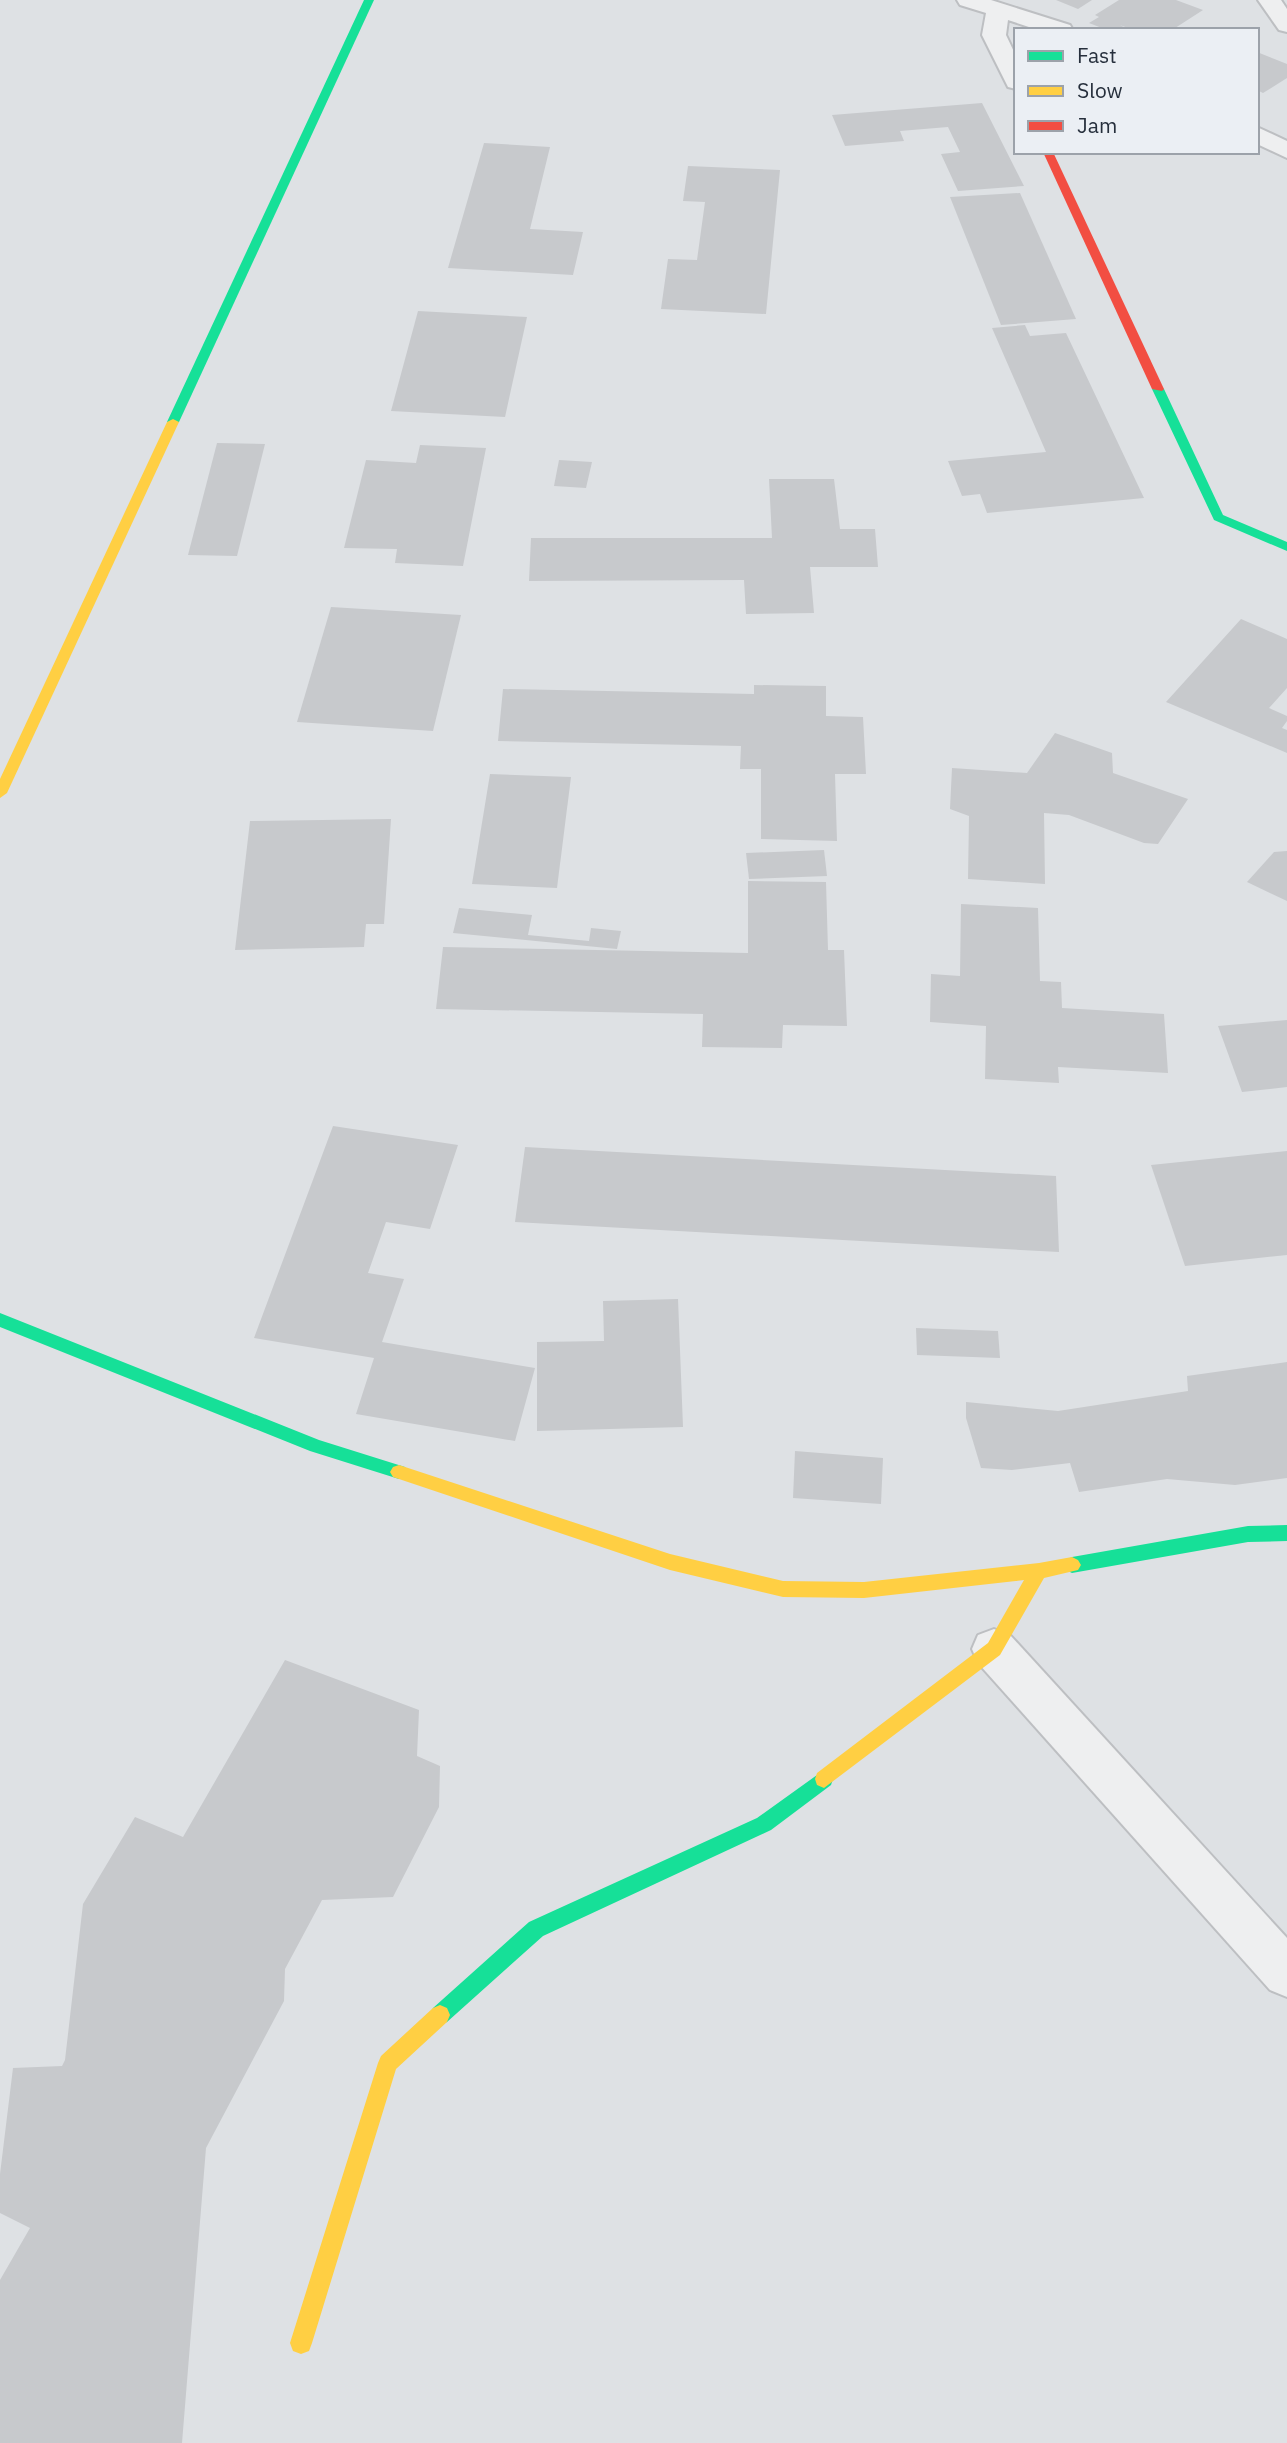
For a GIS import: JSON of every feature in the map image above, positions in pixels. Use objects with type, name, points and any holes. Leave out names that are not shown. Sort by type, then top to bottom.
[{"type":"street","points":[[0,793],[369,0]]},
{"type":"street","points":[[968,0],[1056,28]]},
{"type":"street","points":[[1269,0],[1287,24]]},
{"type":"street","points":[[998,9],[994,35],[1014,78]]},
{"type":"street","points":[[1259,135],[1287,151]]},
{"type":"street","points":[[1049,154],[1218,517],[1287,547]]},
{"type":"street","points":[[0,1320],[316,1446],[507,1506],[670,1562],[783,1589],[864,1590],[1039,1571],[1248,1534],[1287,1533]]},
{"type":"street","points":[[301,2343],[388,2063],[536,1929],[764,1824],[994,1649],[1039,1571]]},
{"type":"street","points":[[994,1649],[1287,1973]]},
{"type":"building","points":[[1056,0],[1092,0],[1078,9]]},
{"type":"building","points":[[1119,0],[1176,0],[1203,10],[1175,28],[1128,28],[1120,25],[1125,28],[1102,28],[1089,23],[1099,17],[1095,15]]},
{"type":"building","points":[[1259,53],[1287,64],[1287,78],[1263,93],[1259,91]]},
{"type":"building","points":[[982,103],[1024,186],[958,191],[941,154],[960,152],[948,127],[900,131],[904,141],[845,146],[832,115]]},
{"type":"building","points":[[484,143],[550,147],[530,229],[583,232],[573,275],[448,268]]},
{"type":"building","points":[[688,166],[780,170],[766,314],[661,309],[668,259],[697,260],[705,202],[683,201]]},
{"type":"building","points":[[1020,193],[1076,319],[1001,325],[950,197]]},
{"type":"building","points":[[418,311],[527,317],[505,417],[391,411]]},
{"type":"building","points":[[1025,325],[1030,336],[1066,333],[1144,498],[987,513],[980,494],[962,496],[948,461],[1046,452],[992,328]]},
{"type":"building","points":[[217,443],[265,444],[237,556],[188,555]]},
{"type":"building","points":[[420,445],[486,448],[463,566],[395,563],[397,549],[344,548],[366,460],[416,463]]},
{"type":"building","points":[[559,460],[592,462],[586,488],[554,486]]},
{"type":"building","points":[[769,479],[834,479],[840,529],[875,529],[878,567],[810,567],[814,613],[746,614],[744,580],[529,581],[531,538],[772,538]]},
{"type":"building","points":[[331,607],[461,615],[433,731],[297,722]]},
{"type":"building","points":[[1241,619],[1287,639],[1287,688],[1269,708],[1287,716],[1282,728],[1287,730],[1287,753],[1166,702]]},
{"type":"building","points":[[754,685],[826,686],[826,716],[863,717],[866,774],[835,774],[837,841],[761,839],[761,769],[740,769],[741,746],[498,741],[503,689],[754,694]]},
{"type":"building","points":[[1055,733],[1112,753],[1113,773],[1188,799],[1158,844],[1144,843],[1069,815],[1044,813],[1045,884],[968,879],[969,816],[950,809],[952,768],[1027,773]]},
{"type":"building","points":[[490,774],[571,777],[557,888],[472,884]]},
{"type":"building","points":[[391,819],[384,924],[366,924],[364,947],[235,950],[250,821]]},
{"type":"building","points":[[824,850],[827,876],[749,879],[746,853]]},
{"type":"building","points":[[1287,851],[1287,901],[1247,882],[1274,852]]},
{"type":"building","points":[[748,881],[826,882],[828,950],[844,950],[847,1026],[783,1025],[782,1048],[702,1047],[703,1014],[436,1009],[443,947],[748,953]]},
{"type":"building","points":[[961,904],[1038,908],[1040,981],[1061,982],[1062,1008],[1164,1014],[1168,1073],[1058,1067],[1059,1083],[985,1079],[986,1026],[930,1022],[931,974],[960,976]]},
{"type":"building","points":[[459,908],[532,915],[528,935],[589,941],[591,928],[621,931],[617,949],[453,933]]},
{"type":"building","points":[[1287,1020],[1287,1087],[1242,1092],[1218,1026]]},
{"type":"building","points":[[333,1126],[458,1145],[430,1229],[386,1222],[368,1273],[404,1279],[382,1342],[535,1368],[515,1441],[356,1414],[374,1358],[254,1338]]},
{"type":"building","points":[[525,1147],[1056,1176],[1059,1252],[515,1222]]},
{"type":"building","points":[[1287,1151],[1287,1255],[1185,1266],[1151,1165]]},
{"type":"building","points":[[678,1299],[683,1427],[537,1431],[537,1342],[604,1341],[603,1301]]},
{"type":"building","points":[[916,1328],[998,1331],[1000,1358],[917,1355]]},
{"type":"building","points":[[1287,1362],[1287,1478],[1235,1485],[1167,1479],[1079,1492],[1070,1463],[1012,1470],[981,1468],[966,1418],[966,1402],[1058,1411],[1188,1391],[1187,1376]]},
{"type":"building","points":[[795,1451],[883,1458],[881,1504],[793,1498]]},
{"type":"building","points":[[285,1660],[419,1710],[417,1756],[440,1766],[439,1807],[393,1897],[322,1900],[285,1969],[284,2001],[206,2148],[182,2443],[0,2443],[0,2280],[30,2228],[0,2213],[0,2174],[13,2068],[62,2066],[65,2060],[83,1904],[135,1817],[183,1837]]},
{"type":"traffic: fast","points":[[173,422],[369,0]]},
{"type":"traffic: fast","points":[[1158,389],[1218,517],[1287,547]]},
{"type":"traffic: fast","points":[[0,1320],[316,1446],[399,1472]]},
{"type":"traffic: fast","points":[[1072,1565],[1248,1534],[1287,1533]]},
{"type":"traffic: fast","points":[[440,2015],[536,1929],[764,1824],[824,1779]]},
{"type":"traffic: slow","points":[[0,793],[173,422]]},
{"type":"traffic: slow","points":[[399,1472],[670,1562],[783,1589],[864,1590],[1039,1571]]},
{"type":"traffic: slow","points":[[824,1779],[994,1649],[1039,1571],[1072,1565]]},
{"type":"traffic: slow","points":[[301,2343],[388,2063],[440,2015]]},
{"type":"traffic: jam","points":[[1049,154],[1158,389]]}]
